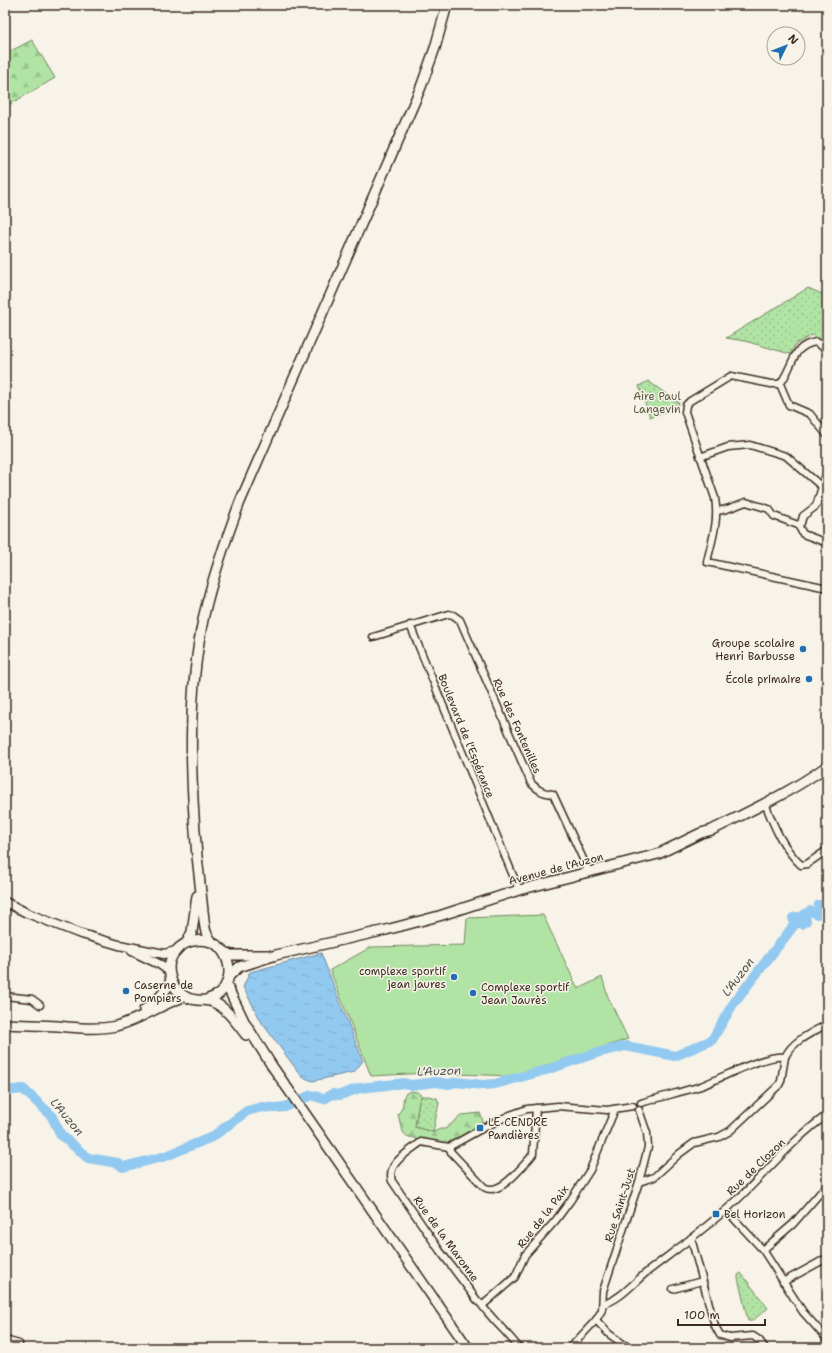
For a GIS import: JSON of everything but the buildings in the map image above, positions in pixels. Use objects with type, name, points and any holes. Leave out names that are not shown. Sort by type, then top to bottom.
[{"type":"main road","points":[[276,955],[230,955],[212,942],[206,932],[194,820],[191,764],[191,717],[194,683],[202,630],[208,600],[219,560],[240,502],[421,87],[435,48],[447,5]]},
{"type":"main road","name":"Avenue de l'Auzon","points":[[276,955],[386,930],[439,916],[519,890],[658,854],[701,833],[712,830],[765,803],[806,781],[827,766]]},
{"type":"main road","points":[[132,1020],[160,998],[167,989],[171,960],[176,951],[187,942],[192,932],[197,904],[199,875]]},
{"type":"main road","points":[[187,942],[199,940],[212,942]]},
{"type":"main road","points":[[221,949],[229,963],[228,980],[245,1023],[272,1066],[466,1345]]},
{"type":"main road","points":[[170,975],[176,989],[184,996],[196,1000],[208,999],[219,994],[228,980],[239,968],[276,955]]},
{"type":"main road","points":[[5,1024],[101,1028],[117,1026],[184,996]]},
{"type":"main road","points":[[208,999],[218,1004],[228,1012],[272,1066]]},
{"type":"street","points":[[827,350],[816,342],[802,346],[797,351],[786,377],[780,384],[771,384],[731,376],[690,401],[686,405],[685,412],[717,511],[707,562],[827,588]]},
{"type":"street","points":[[780,384],[788,405],[810,414],[827,435]]},
{"type":"street","points":[[700,457],[728,447],[750,445],[786,456],[821,486],[827,496]]},
{"type":"street","points":[[798,525],[801,523],[803,516],[816,506],[821,486],[827,471]]},
{"type":"street","points":[[717,511],[746,502],[768,509],[774,516],[798,525],[803,534],[827,543]]},
{"type":"street","name":"Rue des Fontenilles","points":[[410,626],[449,614],[453,614],[460,620],[531,783],[543,793],[553,794],[589,872]]},
{"type":"street","points":[[372,636],[410,626]]},
{"type":"street","name":"Boulevard de l'Espérance","points":[[410,626],[519,890]]},
{"type":"street","points":[[765,803],[783,844],[801,865],[807,864],[827,850]]},
{"type":"street","points":[[5,902],[27,913],[78,933],[119,945],[164,954],[176,951]]},
{"type":"street","points":[[119,945],[161,965],[170,975]]},
{"type":"street","points":[[5,996],[32,999],[40,1005]]},
{"type":"street","points":[[639,1182],[654,1177],[686,1148],[694,1143],[719,1137],[730,1131],[779,1085],[785,1057],[791,1047],[796,1042],[827,1024]]},
{"type":"street","points":[[536,1108],[533,1154],[499,1188],[487,1189],[484,1187],[451,1152],[449,1147],[485,1127],[527,1109],[536,1108],[558,1106],[607,1110],[633,1106],[636,1102],[641,1103],[702,1085],[764,1060],[777,1056],[785,1057]]},
{"type":"street","points":[[633,1106],[635,1110],[639,1110],[642,1108],[641,1103]]},
{"type":"street","name":"Rue de la Paix","points":[[483,1305],[515,1277],[525,1255],[556,1220],[583,1181],[590,1170],[614,1109]]},
{"type":"street","name":"Rue Saint-Just","points":[[603,1304],[602,1291],[639,1182],[648,1147],[647,1133],[639,1110]]},
{"type":"street","name":"Rue de Clozon","points":[[603,1304],[609,1303],[618,1297],[638,1279],[726,1210],[810,1128],[827,1115]]},
{"type":"street","name":"Rue de la Maronne","points":[[449,1147],[421,1142],[394,1164],[390,1172],[392,1181],[476,1300],[483,1305],[488,1313],[519,1348]]},
{"type":"street","points":[[763,1250],[793,1224],[827,1185]]},
{"type":"street","points":[[726,1210],[763,1250],[803,1312],[827,1339]]},
{"type":"street","points":[[691,1238],[715,1326],[720,1334],[730,1338],[753,1336],[759,1340],[765,1348]]},
{"type":"street","points":[[783,1282],[827,1258]]},
{"type":"street","points":[[673,1288],[702,1281]]},
{"type":"street","points":[[570,1348],[596,1320],[602,1310],[603,1304]]},
{"type":"street","points":[[596,1320],[609,1334],[629,1348]]},
{"type":"street","points":[[5,1340],[19,1344]]},
{"type":"green space","points":[[32,40],[55,78],[7,106],[5,105],[5,54]]},
{"type":"green space","points":[[808,288],[827,296],[827,346],[812,335],[796,344],[790,354],[745,341],[726,338]]},
{"type":"green space","name":"Aire Paul Langevin","points":[[648,381],[679,403],[677,408],[650,417],[639,386]]},
{"type":"green space","name":"Complexe sportif Jean Jaurès","points":[[543,915],[578,989],[602,977],[608,997],[628,1039],[515,1076],[428,1073],[371,1076],[330,970],[371,947],[465,945],[467,918]]},
{"type":"green space","points":[[410,1091],[417,1092],[422,1096],[419,1101],[415,1127],[433,1132],[440,1129],[445,1129],[462,1115],[480,1113],[483,1121],[479,1128],[449,1143],[418,1140],[406,1136],[400,1124],[398,1114],[402,1108],[405,1094]]},
{"type":"green space","points":[[422,1096],[437,1098],[439,1103],[433,1132],[415,1127],[419,1101]]},
{"type":"green space","points":[[741,1273],[768,1308],[752,1321],[748,1321],[738,1278],[738,1275]]},
{"type":"water","points":[[321,953],[363,1061],[354,1072],[313,1081],[302,1077],[262,1023],[243,987],[250,972]]},
{"type":"waterway","name":"L'Auzon","points":[[5,1091],[23,1089],[51,1115],[61,1135],[88,1158],[118,1163],[123,1167],[166,1156],[212,1137],[247,1111],[262,1107],[285,1107],[311,1095],[324,1099],[332,1094],[340,1095],[360,1088],[404,1083],[412,1085],[436,1082],[449,1084],[456,1082],[483,1085],[495,1084],[546,1070],[596,1053],[626,1046],[675,1056],[712,1040],[733,1004],[795,924],[793,918],[798,917],[802,924],[806,921],[804,915],[810,911],[817,914],[819,905],[827,907]]},
{"type":"place","name":"Groupe scolaire Henri Barbusse","points":[[803,649]]},
{"type":"place","name":"École primaire","points":[[809,679]]},
{"type":"place","name":"complexe sportif jean jaures","points":[[454,977]]},
{"type":"place","name":"Caserne de Pompiers","points":[[126,991]]},
{"type":"place","name":"Complexe sportif Jean Jaurès","points":[[473,993]]},
{"type":"place","name":"LE CENDRE Pandières","points":[[480,1128]]},
{"type":"place","name":"Bel Horizon","points":[[716,1214]]}]
